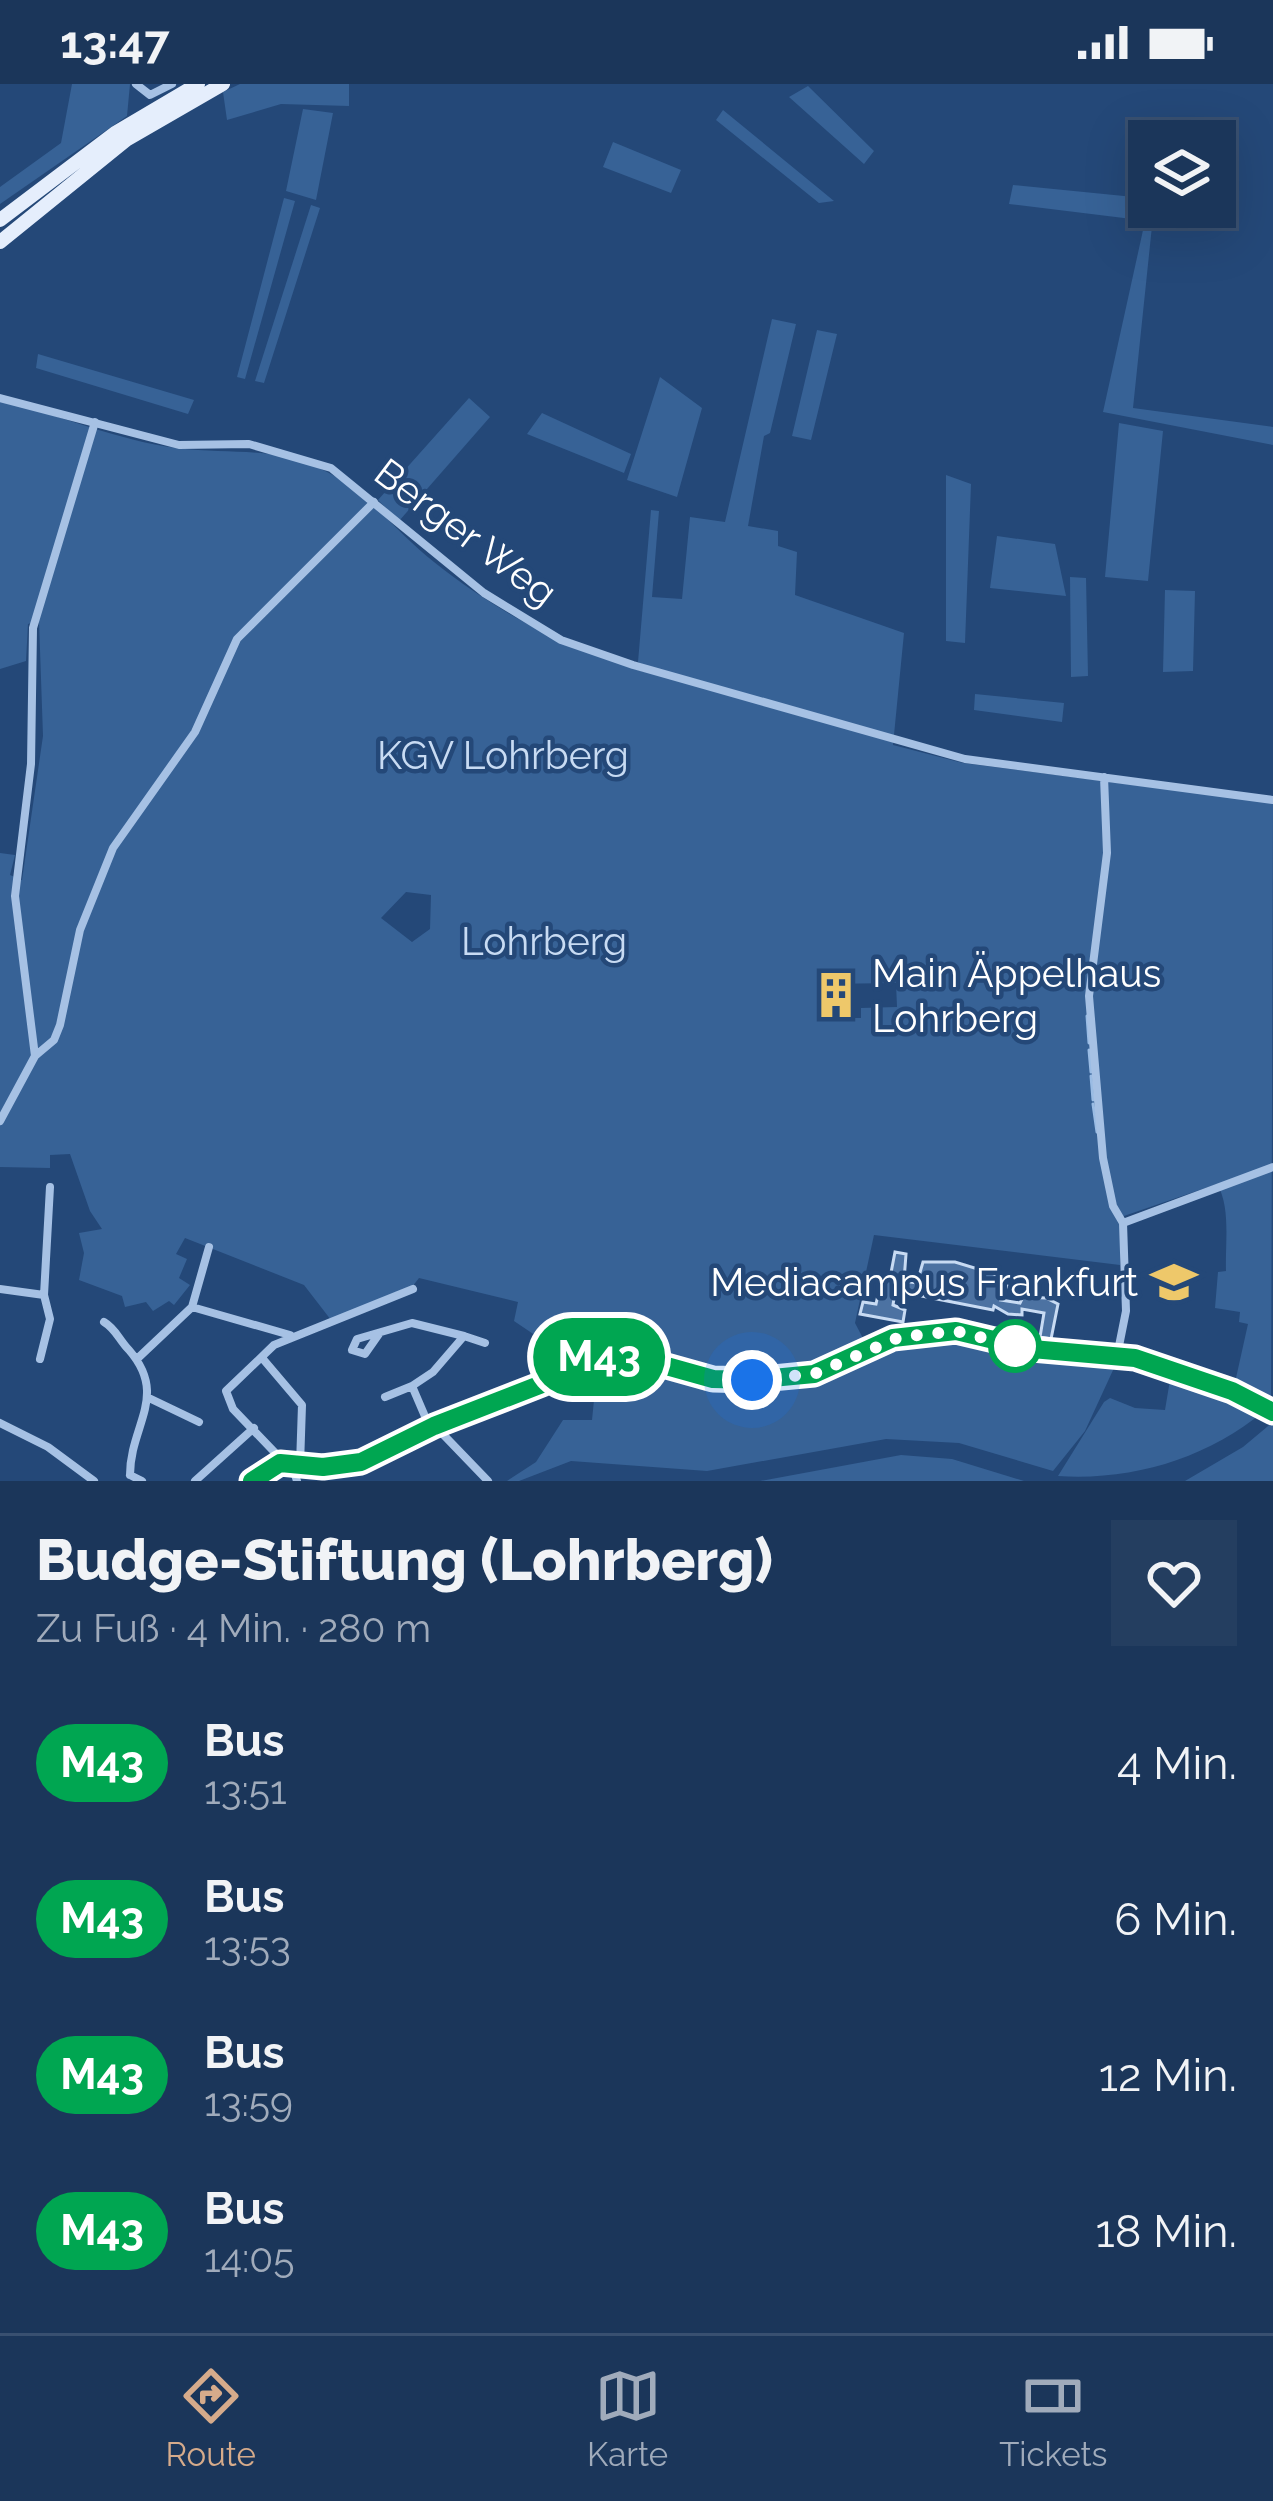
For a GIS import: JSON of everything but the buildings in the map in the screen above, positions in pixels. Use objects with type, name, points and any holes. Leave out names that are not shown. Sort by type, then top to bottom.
[{"type":"main road","points":[[0,220],[115,133],[198,84]]},
{"type":"main road","points":[[0,242],[126,140],[223,84]]},
{"type":"main road","points":[[252,1481],[292,1464],[361,1462],[605,1354],[635,1356],[696,1376],[733,1381],[814,1374],[884,1340],[970,1333],[1045,1351],[1118,1355],[1232,1391],[1272,1411]]},
{"type":"street","points":[[136,84],[146,95],[172,84]]},
{"type":"street","name":"Berger Weg","points":[[0,398],[178,445],[249,444],[292,453],[331,469],[484,593],[580,647],[964,760],[1273,800]]},
{"type":"street","points":[[35,1056],[15,896],[31,764],[33,628],[95,422]]},
{"type":"street","points":[[0,1121],[35,1056],[54,1040],[80,930],[113,848],[195,732],[237,639],[374,502]]},
{"type":"street","points":[[1104,777],[1107,853],[1090,975],[1090,1030],[1103,1158],[1113,1206],[1123,1223],[1126,1311],[1118,1355]]},
{"type":"street","points":[[851,999],[851,1007],[842,1007],[842,1015],[828,1015],[827,1000],[851,999]]},
{"type":"street","points":[[1123,1223],[1273,1167]]},
{"type":"street","points":[[40,1359],[50,1319],[44,1295],[50,1186]]},
{"type":"street","points":[[138,1358],[192,1307],[209,1247]]},
{"type":"street","points":[[0,1289],[44,1295]]},
{"type":"street","points":[[292,1464],[225,1396],[274,1345],[291,1335],[413,1289]]},
{"type":"street","points":[[192,1307],[291,1335]]},
{"type":"street","points":[[104,1322],[138,1358],[150,1399],[126,1478],[142,1481]]},
{"type":"street","points":[[379,1334],[418,1323],[485,1343]]},
{"type":"street","points":[[267,1328],[274,1345]]},
{"type":"street","points":[[385,1396],[412,1386],[440,1365],[464,1336]]},
{"type":"street","points":[[262,1359],[301,1400],[292,1464],[297,1481]]},
{"type":"street","points":[[412,1386],[432,1427],[488,1481]]},
{"type":"street","points":[[150,1399],[199,1422]]},
{"type":"street","points":[[0,1423],[48,1447],[94,1481]]},
{"type":"street","points":[[195,1481],[254,1428]]},
{"type":"green space","points":[[72,84],[130,84],[127,116],[0,204],[0,187],[61,143]]},
{"type":"green space","points":[[240,84],[349,84],[349,106],[281,104],[227,120],[223,92]]},
{"type":"green space","points":[[808,86],[874,151],[864,164],[789,97]]},
{"type":"green space","points":[[303,109],[333,113],[316,200],[286,191]]},
{"type":"green space","points":[[723,110],[834,201],[819,203],[716,120]]},
{"type":"green space","points":[[613,142],[681,170],[671,193],[603,167]]},
{"type":"green space","points":[[1013,185],[1128,196],[1128,219],[1009,204]]},
{"type":"green space","points":[[284,198],[295,201],[245,379],[237,377]]},
{"type":"green space","points":[[311,205],[320,208],[264,383],[255,381]]},
{"type":"green space","points":[[1143,228],[1152,228],[1133,408],[1273,427],[1273,445],[1103,412]]},
{"type":"green space","name":"KGV Lohrberg","points":[[772,319],[796,324],[770,433],[764,436],[748,526],[778,531],[778,546],[797,552],[795,595],[904,633],[893,745],[963,763],[1273,803],[1271,1401],[1234,1387],[1248,1324],[1239,1322],[1240,1312],[1215,1308],[1218,1272],[1226,1271],[1226,1214],[1217,1184],[1121,1217],[1120,1265],[874,1235],[855,1323],[866,1344],[792,1372],[733,1378],[630,1349],[597,1350],[579,1357],[582,1330],[570,1327],[567,1341],[560,1340],[557,1350],[514,1321],[518,1302],[419,1278],[412,1287],[331,1320],[304,1285],[185,1238],[176,1254],[187,1259],[179,1278],[190,1285],[174,1305],[169,1301],[153,1311],[146,1302],[125,1307],[122,1296],[79,1280],[84,1253],[79,1233],[102,1229],[90,1211],[70,1154],[50,1155],[50,1168],[0,1167],[0,853],[15,855],[10,875],[22,880],[43,736],[39,621],[28,624],[26,661],[0,669],[0,401],[155,445],[272,455],[310,464],[358,492],[421,551],[509,614],[586,651],[644,672],[644,665],[638,662],[651,510],[659,511],[652,597],[682,599],[690,517],[725,522]],"holes":[[[406,892],[431,895],[430,929],[412,942],[381,918]],[[896,983],[897,1007],[861,1008],[861,1018],[822,1018],[824,984]]]},
{"type":"green space","points":[[817,330],[837,334],[811,440],[792,436]]},
{"type":"green space","points":[[38,354],[194,400],[188,414],[36,368]]},
{"type":"green space","points":[[660,377],[702,408],[677,497],[627,480]]},
{"type":"green space","points":[[469,398],[490,417],[399,521],[378,500]]},
{"type":"green space","points":[[542,413],[631,454],[624,473],[527,434]]},
{"type":"green space","points":[[1119,423],[1163,431],[1148,581],[1105,577]]},
{"type":"green space","points":[[946,475],[971,484],[965,643],[946,641]]},
{"type":"green space","points":[[997,536],[1055,544],[1066,596],[990,588]]},
{"type":"green space","points":[[1070,577],[1086,578],[1088,676],[1071,677]]},
{"type":"green space","points":[[1165,590],[1195,591],[1193,671],[1163,672]]},
{"type":"green space","points":[[975,694],[1064,703],[1062,722],[974,710]]},
{"type":"green space","points":[[942,1337],[1114,1361],[1114,1368],[1085,1431],[1053,1471],[959,1443],[886,1439],[707,1471],[571,1461],[507,1481],[536,1462],[563,1420],[592,1420],[594,1400],[640,1398],[649,1370],[754,1387],[816,1380],[871,1353]]},
{"type":"green space","points":[[1171,1374],[1230,1394],[1263,1412],[1218,1442],[1168,1463],[1114,1475],[1058,1476],[1104,1402],[1110,1398],[1135,1408],[1165,1410]]},
{"type":"green space","points":[[1273,1422],[1273,1481],[1185,1481],[1243,1447]]},
{"type":"green space","points":[[901,1455],[952,1459],[1024,1481],[760,1481]]},
{"type":"waterway","points":[[1087,1016],[1089,1043]]},
{"type":"waterway","points":[[1089,1050],[1091,1072]]},
{"type":"waterway","points":[[1091,1076],[1093,1100]]},
{"type":"waterway","points":[[1093,1104],[1097,1132]]},
{"type":"bus line","name":"M43","points":[[252,1481],[284,1462],[311,1467],[361,1462],[605,1354],[635,1356],[713,1379],[752,1380],[814,1374],[884,1340],[956,1331],[1032,1349],[1135,1358],[1232,1391],[1273,1412]]},
{"type":"place","name":"Main Äppelhaus Lohrberg","points":[[836,995]]},
{"type":"place","name":"Mediacampus Frankfurt","points":[[1174,1282]]},
{"type":"route","points":[[752,1380],[814,1374],[900,1337],[956,1331],[1015,1346]]},
{"type":"park label","name":"Lohrberg","points":[[544,941]]}]
